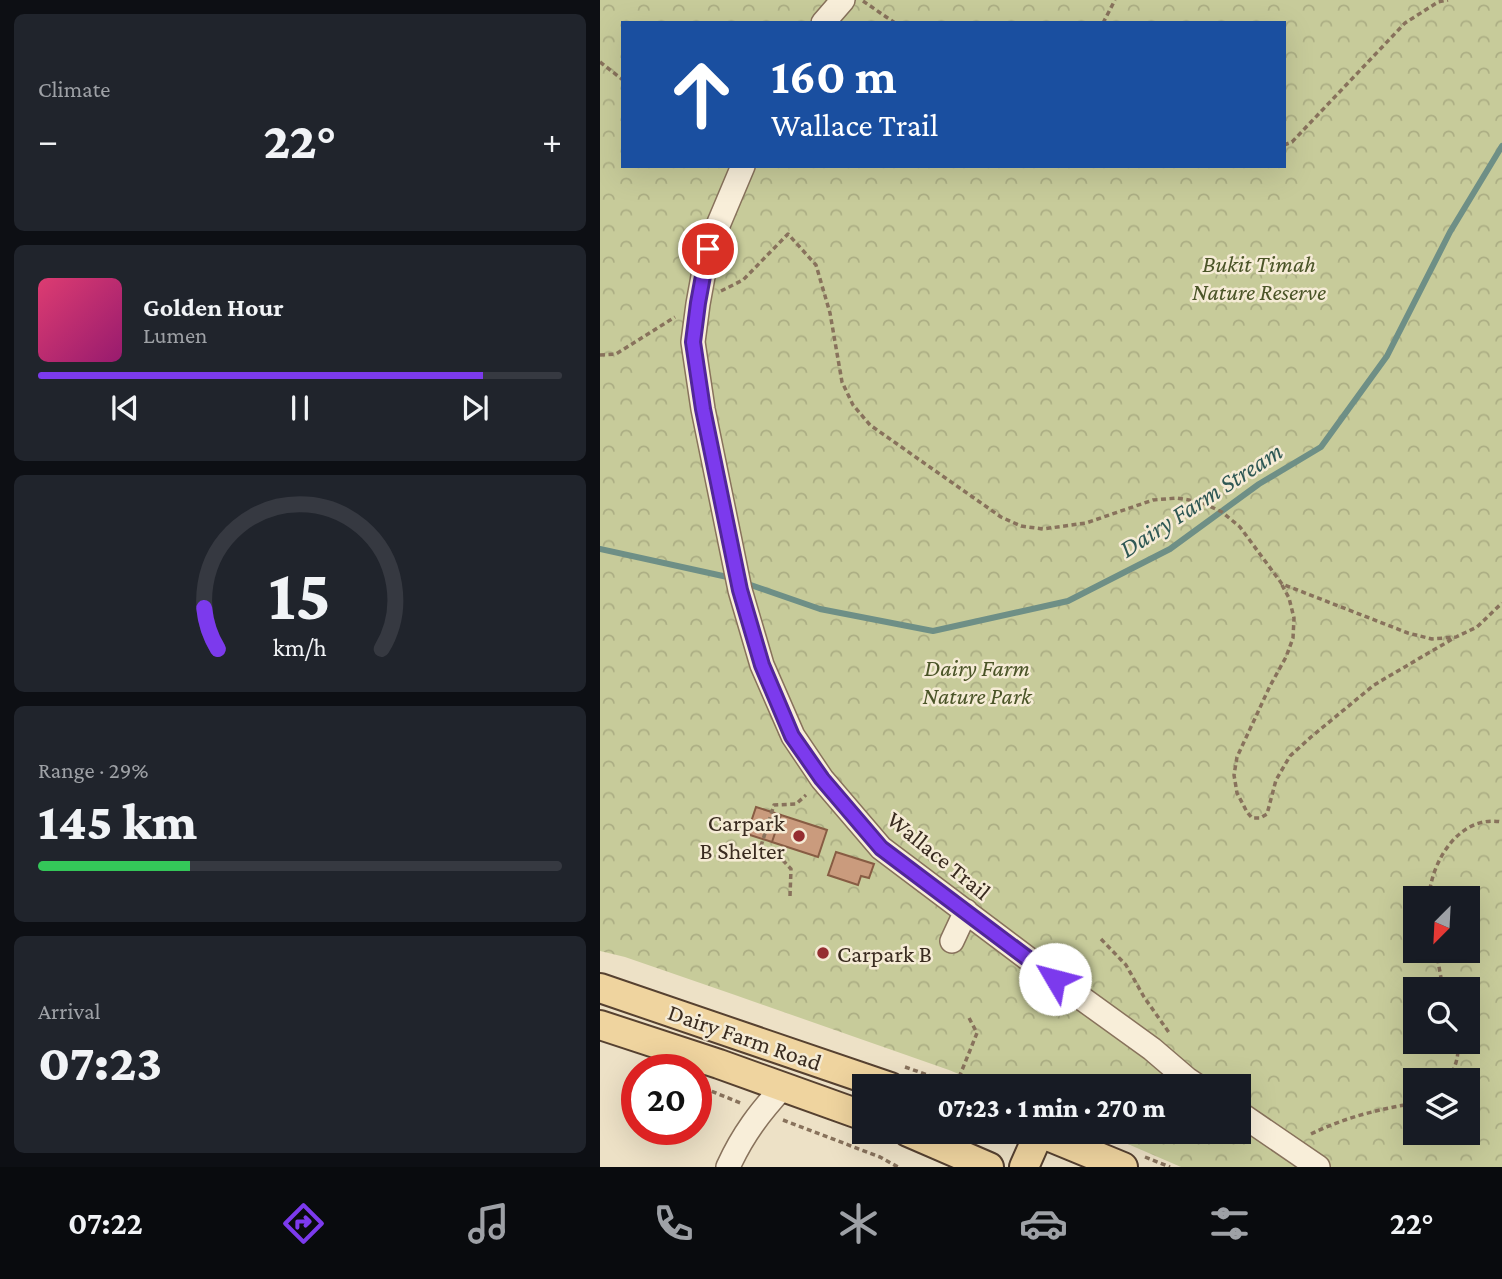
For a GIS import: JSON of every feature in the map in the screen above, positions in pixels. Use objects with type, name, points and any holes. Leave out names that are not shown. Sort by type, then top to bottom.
[{"type":"main road","name":"Dairy Farm Road","points":[[600,988],[852,1074]]},
{"type":"main road","name":"Dairy Farm Road","points":[[600,1025],[852,1112]]},
{"type":"main road","points":[[918,1144],[937,1167]]},
{"type":"main road","points":[[935,1144],[989,1167]]},
{"type":"main road","points":[[1024,1167],[1034,1144]]},
{"type":"main road","points":[[1064,1156],[1123,1167]]},
{"type":"lane","points":[[825,21],[843,0]]},
{"type":"lane","name":"Wallace Trail","points":[[742,168],[708,249],[693,342],[703,409],[738,581],[762,665],[792,736],[822,779],[881,848],[1152,1049],[1181,1074]]},
{"type":"lane","points":[[952,941],[966,911]]},
{"type":"lane","points":[[728,1167],[738,1143],[761,1111],[784,1086]]},
{"type":"lane","points":[[1251,1121],[1318,1167]]},
{"type":"path","points":[[861,0],[892,21]]},
{"type":"path","points":[[1103,21],[1115,0]]},
{"type":"path","points":[[1286,144],[1292,142],[1405,23],[1438,2],[1448,0]]},
{"type":"path","points":[[600,62],[621,78]]},
{"type":"path","points":[[743,280],[788,234],[816,265],[830,313],[842,382],[853,405],[870,425],[1001,517],[1021,526],[1043,529],[1086,523],[1153,500],[1177,498],[1201,502],[1222,512],[1240,527],[1282,584],[1294,618],[1293,638],[1286,657],[1237,757],[1234,775],[1237,793],[1252,818],[1267,814],[1276,780],[1290,756],[1311,737],[1374,685],[1477,627],[1502,603]]},
{"type":"path","points":[[1282,584],[1408,633],[1432,639],[1456,637]]},
{"type":"path","points":[[790,896],[791,869],[778,855],[760,849],[774,805],[796,804],[822,779]]},
{"type":"path","points":[[1431,886],[1434,869],[1457,836],[1468,827],[1481,822],[1502,822]]},
{"type":"path","points":[[1101,939],[1126,965],[1172,1039]]},
{"type":"path","points":[[960,1074],[977,1033],[968,1016]]},
{"type":"path","points":[[712,1091],[880,1157],[898,1167]]},
{"type":"path","points":[[1287,1146],[1328,1125],[1365,1113],[1403,1106]]},
{"type":"green space","name":"Dairy Farm Nature Park","points":[[600,0],[1502,0],[1502,1167],[1181,1167],[1128,1144],[1251,1144],[1251,1074],[959,1074],[735,995],[600,951]]},
{"type":"building","points":[[756,807],[781,815],[772,842],[747,834]]},
{"type":"building","name":"Carpark B Shelter","points":[[781,815],[827,830],[818,857],[772,842]]},
{"type":"building","points":[[836,852],[874,864],[869,878],[861,876],[858,885],[828,875]]},
{"type":"waterway","name":"Dairy Farm Stream","points":[[745,583],[820,609],[933,631],[1068,601],[1170,549],[1259,484],[1321,447],[1387,356],[1450,232],[1502,146]]},
{"type":"waterway","name":"Dairy Farm Stream","points":[[600,549],[732,578]]},
{"type":"place","name":"Carpark B Shelter","points":[[799,836]]},
{"type":"place","name":"Carpark B","points":[[823,953]]},
{"type":"route","points":[[708,249],[693,342],[703,409],[740,590],[762,665],[792,736],[822,779],[881,848],[1055,979]]},
{"type":"park label","name":"Bukit Timah Nature Reserve","points":[[1259,277]]}]
